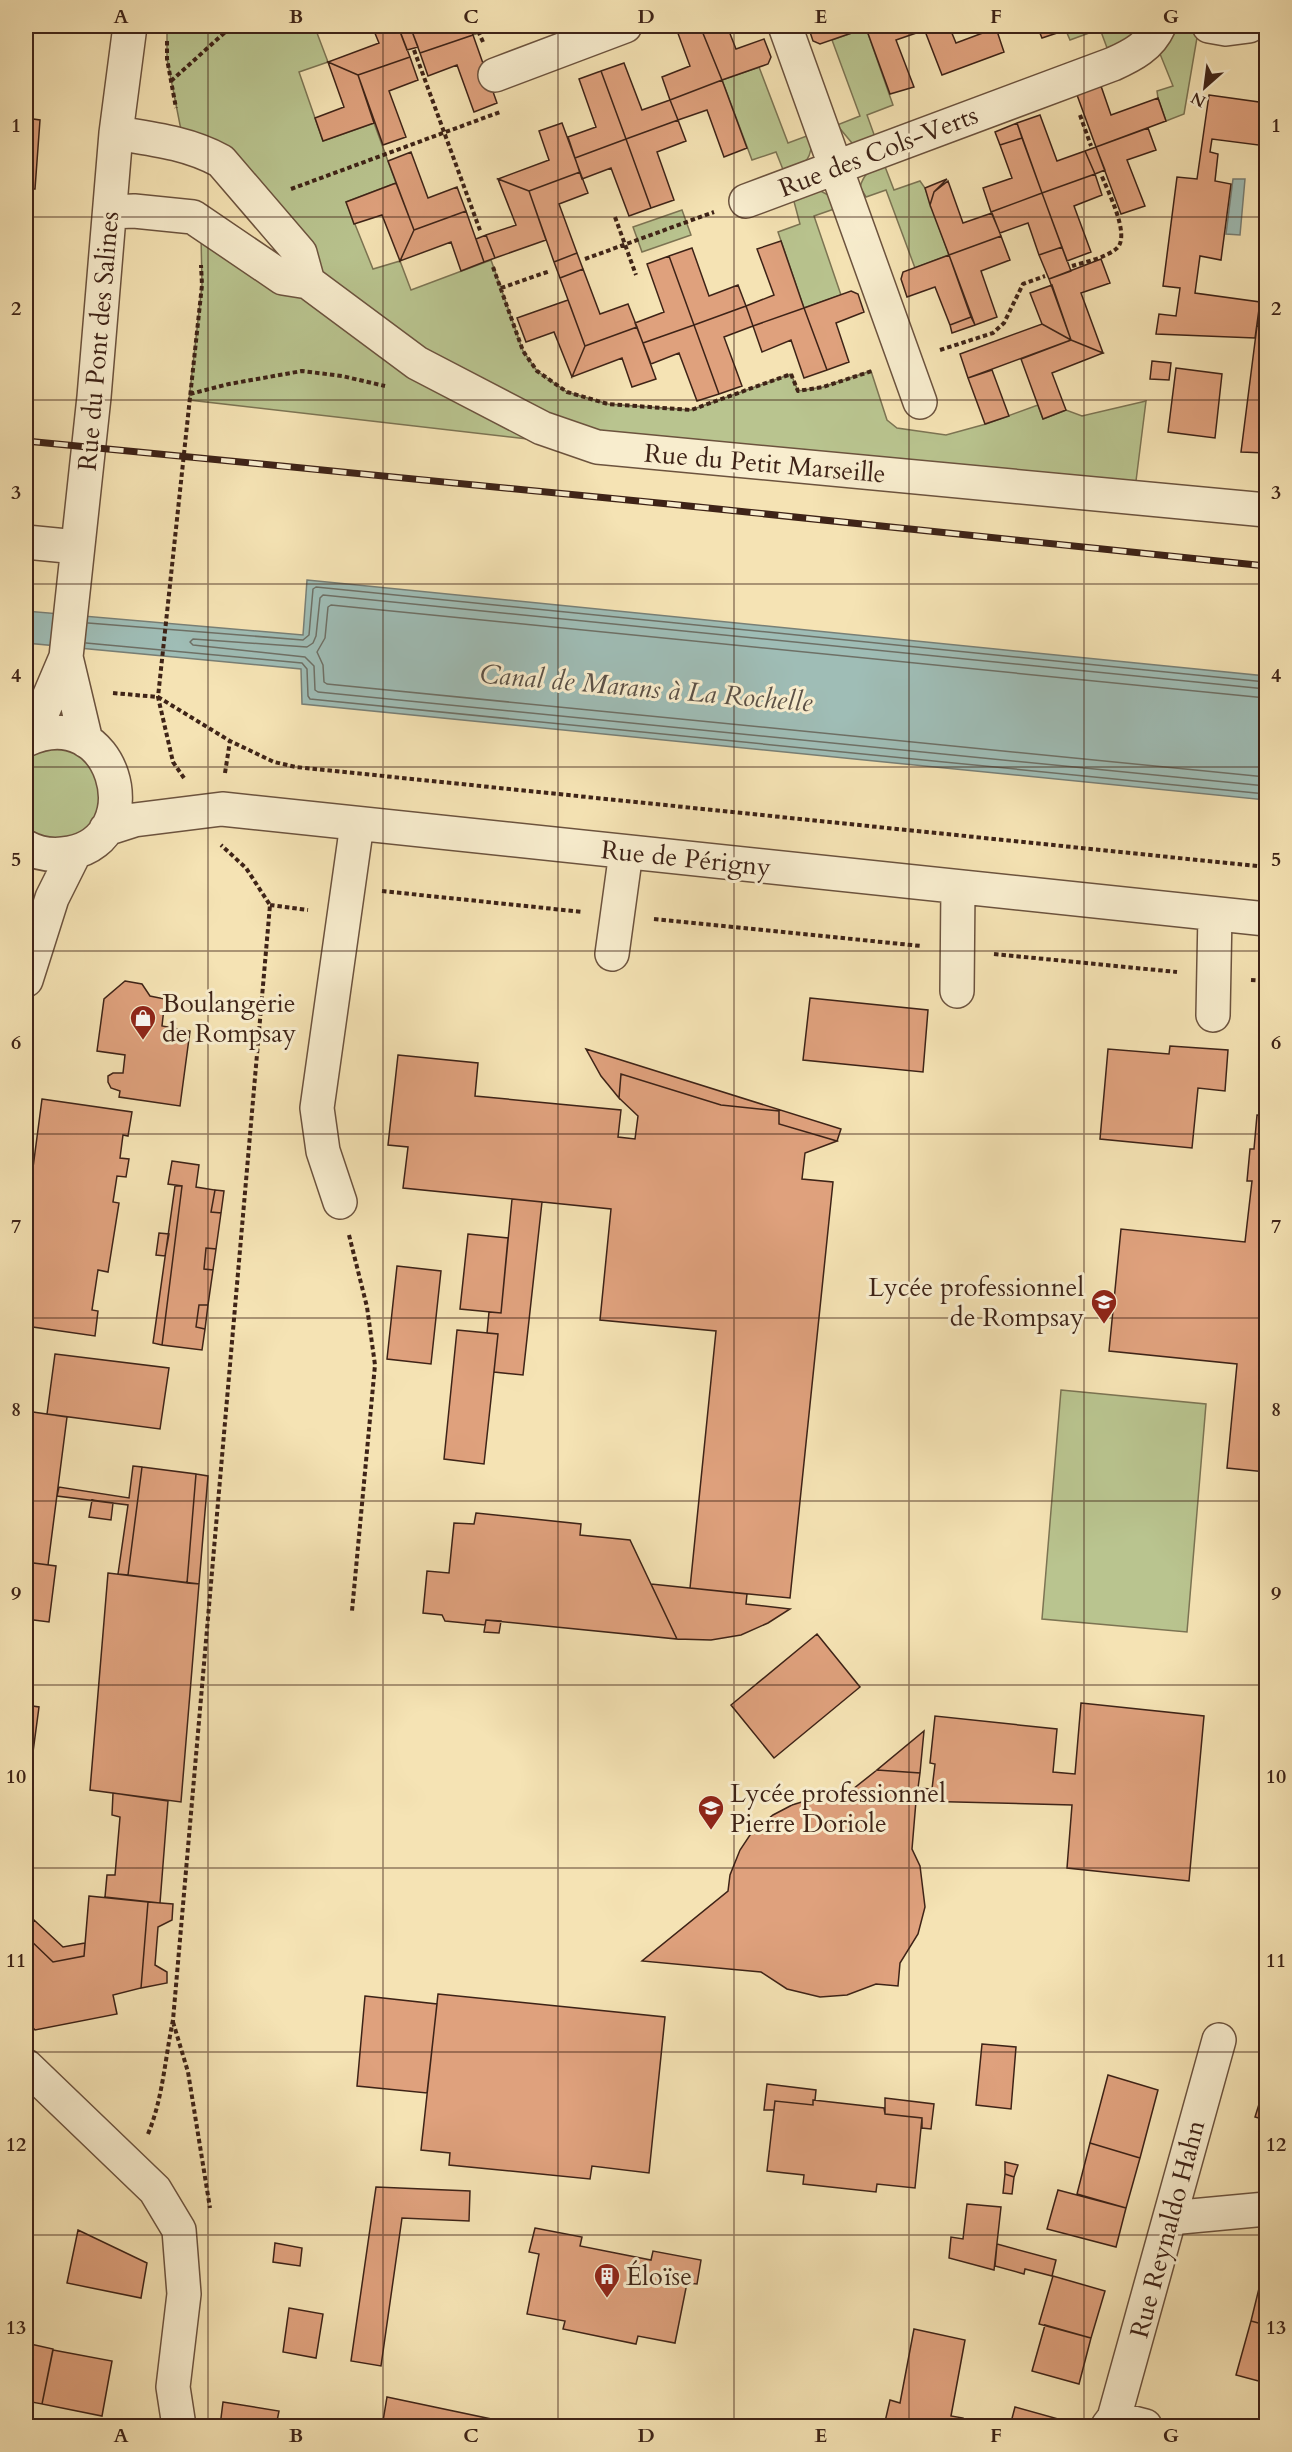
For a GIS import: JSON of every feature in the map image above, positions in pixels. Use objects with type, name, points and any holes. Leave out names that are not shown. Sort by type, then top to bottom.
[{"type":"street","name":"Rue du Pont des Salines","points":[[26,739],[43,711],[66,657],[94,397],[116,133],[130,26]]},
{"type":"street","points":[[495,75],[625,26]]},
{"type":"street","points":[[785,26],[920,402]]},
{"type":"street","name":"Rue des Cols-Verts","points":[[746,201],[1113,64],[1131,56],[1154,39],[1159,26]]},
{"type":"street","points":[[1209,26],[1226,29],[1249,26]]},
{"type":"street","points":[[1258,26],[1266,31]]},
{"type":"street","points":[[116,133],[181,144],[221,161],[300,253],[308,282]]},
{"type":"street","name":"Rue du Petit Marseille","points":[[110,212],[134,211],[193,217],[283,278],[308,282],[417,363],[542,428],[597,447],[1266,510]]},
{"type":"street","points":[[26,542],[77,547]]},
{"type":"street","name":"Rue du Pont des Salines","points":[[66,657],[86,741]]},
{"type":"street","points":[[26,739],[47,733],[67,733],[86,741],[102,753],[112,771],[116,790],[114,810],[106,829],[92,844],[75,852],[54,856],[34,852],[26,847]]},
{"type":"street","name":"Rue de Périgny","points":[[106,829],[134,820],[222,809],[1266,919]]},
{"type":"street","points":[[340,1202],[323,1151],[316,1108],[357,824]]},
{"type":"street","points":[[26,980],[52,898],[75,852]]},
{"type":"street","points":[[612,954],[626,852]]},
{"type":"street","points":[[957,991],[958,887]]},
{"type":"street","points":[[1214,1015],[1215,914]]},
{"type":"street","name":"Rue Reynaldo Hahn","points":[[1111,2422],[1219,2040]]},
{"type":"street","points":[[26,2066],[155,2190],[178,2230],[184,2294],[173,2387],[179,2427]]},
{"type":"street","points":[[1170,2218],[1266,2209]]},
{"type":"street","points":[[156,2427],[173,2387]]},
{"type":"street","points":[[1111,2422],[1145,2427]]},
{"type":"path","points":[[171,81],[232,26]]},
{"type":"path","points":[[167,37],[167,59],[181,144]]},
{"type":"path","points":[[414,50],[481,233]]},
{"type":"path","points":[[292,189],[508,110],[495,75]]},
{"type":"path","points":[[1072,266],[1117,249],[1122,242],[1122,231],[1101,174]]},
{"type":"path","name":"Rue des Cols-Verts","points":[[585,259],[746,201]]},
{"type":"path","points":[[615,217],[636,275]]},
{"type":"path","points":[[204,224],[201,236],[202,285],[158,697],[230,741],[274,762],[296,767],[1266,867]]},
{"type":"path","points":[[493,267],[523,351],[537,371],[567,392],[608,404],[692,410],[791,374],[798,391],[823,387],[993,333],[1004,323],[1023,284],[1045,276]]},
{"type":"path","points":[[501,288],[550,271]]},
{"type":"path","points":[[190,394],[229,384],[302,371],[342,376],[386,387],[413,388],[435,373]]},
{"type":"path","points":[[197,2134],[188,2072],[173,2020],[270,905],[303,910],[345,902],[380,891],[1266,981]]},
{"type":"path","points":[[340,1202],[367,1307],[375,1365],[352,1611]]},
{"type":"green space","points":[[167,26],[336,26],[317,33],[328,62],[299,72],[323,141],[374,123],[396,183],[346,202],[373,269],[400,261],[411,290],[491,260],[523,351],[537,371],[567,392],[608,404],[691,410],[791,374],[798,391],[823,387],[871,371],[887,420],[897,428],[946,435],[986,424],[1038,405],[1043,419],[1066,410],[1082,416],[1146,401],[1134,497],[597,447],[189,400],[202,285],[201,235],[307,282],[181,130],[167,59]]},
{"type":"green space","points":[[469,26],[498,26],[473,35]]},
{"type":"green space","points":[[1064,26],[1199,26],[1184,114],[1166,121],[1157,91],[1173,86],[1154,39],[1113,64],[1100,29],[1070,40]]},
{"type":"green space","points":[[866,28],[893,105],[867,115],[876,140],[862,145],[852,143],[837,125],[860,116],[832,40]]},
{"type":"green space","points":[[759,67],[788,143],[812,134],[811,150],[807,159],[784,172],[776,152],[752,160],[722,80]]},
{"type":"green space","points":[[884,164],[894,190],[920,181],[925,188],[949,255],[915,268],[886,190],[866,197],[860,187],[869,172]]},
{"type":"green space","points":[[813,187],[832,197],[837,208],[814,216],[841,295],[804,308],[778,232],[800,224],[792,194]]},
{"type":"green space","points":[[682,210],[691,235],[642,252],[633,227]]},
{"type":"green space","points":[[53,747],[69,749],[83,757],[94,769],[102,800],[89,830],[60,844],[26,835],[26,756],[38,750]]},
{"type":"green space","points":[[1061,1390],[1206,1404],[1187,1632],[1042,1619]]},
{"type":"water","points":[[1233,179],[1245,179],[1240,235],[1226,234]]},
{"type":"water","name":"Canal de Marans à La Rochelle","points":[[307,580],[1266,676],[1266,800],[302,704],[301,669],[26,643],[26,611],[303,635]]},
{"type":"building","points":[[372,26],[398,26],[410,57],[358,75],[328,62],[379,43]]},
{"type":"building","points":[[410,26],[418,47],[407,50],[399,29]]},
{"type":"building","points":[[410,26],[469,26],[473,35],[420,53]]},
{"type":"building","points":[[700,26],[722,80],[670,100],[662,77],[690,66],[676,28]]},
{"type":"building","points":[[700,26],[727,26],[736,49],[764,39],[771,57],[768,64],[722,80]]},
{"type":"building","points":[[808,26],[865,26],[866,28],[820,44],[813,41]]},
{"type":"building","points":[[923,26],[925,30],[896,40],[914,87],[890,94],[866,28]]},
{"type":"building","points":[[923,26],[949,26],[956,43],[996,28],[1004,52],[942,75]]},
{"type":"building","points":[[1037,26],[1064,26],[1066,30],[1042,38]]},
{"type":"building","points":[[473,35],[497,103],[474,112],[457,65],[428,76],[420,53]]},
{"type":"building","points":[[410,57],[418,80],[389,91],[406,137],[383,145],[358,75]]},
{"type":"building","points":[[328,62],[358,75],[374,123],[323,141],[315,118],[344,107]]},
{"type":"building","points":[[624,63],[642,110],[670,100],[678,120],[626,139],[601,71]]},
{"type":"building","points":[[601,71],[626,139],[575,158],[568,137],[596,127],[579,79]]},
{"type":"building","points":[[722,80],[747,148],[724,157],[707,110],[678,120],[670,100]]},
{"type":"building","points":[[1101,86],[1111,115],[1158,98],[1166,121],[1096,147],[1077,95]]},
{"type":"building","points":[[1209,95],[1266,103],[1266,146],[1212,139],[1210,152],[1218,154],[1215,181],[1231,184],[1221,260],[1200,256],[1195,293],[1260,302],[1255,338],[1156,334],[1159,314],[1176,316],[1180,288],[1163,286],[1177,177],[1197,179]]},
{"type":"building","points":[[1040,115],[1057,161],[1085,151],[1095,174],[1042,193],[1017,123]]},
{"type":"building","points":[[26,118],[40,120],[35,189],[28,189],[27,202],[26,202]]},
{"type":"building","points":[[678,120],[686,141],[657,152],[674,200],[651,208],[626,139]]},
{"type":"building","points":[[562,123],[580,172],[529,191],[498,179],[549,160],[539,131]]},
{"type":"building","points":[[1017,123],[1022,138],[1000,145],[995,132]]},
{"type":"building","points":[[1148,128],[1156,150],[1127,160],[1145,206],[1121,214],[1096,147]]},
{"type":"building","points":[[1022,138],[1042,193],[991,212],[983,188],[1012,178],[1000,145]]},
{"type":"building","points":[[626,139],[651,208],[629,216],[611,168],[582,179],[575,158]]},
{"type":"building","points":[[1096,147],[1105,170],[1095,174],[1085,151]]},
{"type":"building","points":[[411,152],[428,198],[457,187],[466,211],[414,230],[388,161]]},
{"type":"building","points":[[580,172],[588,193],[559,204],[577,253],[554,262],[529,191]]},
{"type":"building","points":[[1095,174],[1102,195],[1074,206],[1091,252],[1067,261],[1042,193]]},
{"type":"building","points":[[498,179],[529,191],[546,240],[495,258],[486,235],[516,225]]},
{"type":"building","points":[[947,179],[934,192],[930,205],[925,188]]},
{"type":"building","points":[[948,181],[963,223],[992,213],[1001,236],[949,255],[930,205],[934,192]]},
{"type":"building","points":[[396,183],[414,230],[400,261],[382,215],[354,224],[346,202]]},
{"type":"building","points":[[1042,193],[1062,247],[1039,255],[1028,223],[1000,233],[991,212]]},
{"type":"building","points":[[466,211],[484,262],[461,271],[451,242],[400,261],[414,230]]},
{"type":"building","points":[[486,235],[495,258],[484,262],[476,239]]},
{"type":"building","points":[[1001,236],[1010,260],[981,271],[997,317],[975,325],[949,255]]},
{"type":"building","points":[[781,241],[804,308],[753,326],[746,306],[774,295],[757,249]]},
{"type":"building","points":[[1062,247],[1071,271],[1049,279],[1039,255]]},
{"type":"building","points":[[692,248],[709,296],[738,285],[746,306],[694,325],[669,256]]},
{"type":"building","points":[[1266,252],[1266,327],[1257,326]]},
{"type":"building","points":[[577,253],[583,269],[560,278],[554,262]]},
{"type":"building","points":[[949,255],[971,317],[950,325],[935,287],[907,297],[901,279],[903,272]]},
{"type":"building","points":[[669,256],[694,325],[643,343],[635,323],[664,312],[647,264]]},
{"type":"building","points":[[1101,259],[1110,283],[1081,293],[1103,353],[1071,340],[1049,279]]},
{"type":"building","points":[[583,269],[600,314],[628,304],[637,327],[585,346],[560,278]]},
{"type":"building","points":[[1052,285],[1071,340],[1042,324],[1030,293]]},
{"type":"building","points":[[851,291],[858,294],[864,312],[836,323],[849,362],[827,370],[804,308]]},
{"type":"building","points":[[568,300],[585,346],[572,377],[554,332],[526,342],[517,318]]},
{"type":"building","points":[[746,306],[753,326],[724,337],[742,386],[719,394],[694,325]]},
{"type":"building","points":[[804,308],[827,370],[804,378],[791,340],[762,352],[753,326]]},
{"type":"building","points":[[971,317],[975,325],[952,333],[950,325]]},
{"type":"building","points":[[1042,324],[1071,340],[968,378],[960,354]]},
{"type":"building","points":[[694,325],[719,394],[697,401],[679,353],[651,364],[643,343]]},
{"type":"building","points":[[1257,326],[1266,327],[1266,453],[1241,452]]},
{"type":"building","points":[[637,327],[656,379],[632,387],[622,358],[572,377],[585,346]]},
{"type":"building","points":[[1071,340],[1103,353],[1052,373],[1066,410],[1043,419],[1021,359]]},
{"type":"building","points":[[1152,361],[1171,363],[1169,380],[1150,379]]},
{"type":"building","points":[[1176,368],[1222,374],[1215,438],[1168,432]]},
{"type":"building","points":[[992,370],[1009,416],[985,424],[968,378]]},
{"type":"building","name":"Boulangerie de Rompsay","points":[[125,981],[142,984],[150,996],[165,999],[162,1026],[190,1031],[180,1106],[119,1097],[120,1091],[111,1088],[108,1082],[108,1076],[113,1073],[123,1073],[125,1055],[97,1051],[104,999]]},
{"type":"building","points":[[810,998],[928,1010],[923,1072],[803,1060]]},
{"type":"building","points":[[1170,1046],[1228,1050],[1225,1091],[1198,1088],[1192,1148],[1100,1139],[1108,1049],[1169,1054]]},
{"type":"building","points":[[586,1049],[841,1129],[837,1141],[779,1124],[779,1111],[721,1105],[621,1074],[619,1098],[601,1076]]},
{"type":"building","points":[[398,1055],[478,1063],[475,1096],[621,1110],[618,1137],[635,1139],[638,1116],[619,1098],[621,1074],[721,1105],[779,1111],[779,1124],[837,1141],[805,1153],[802,1179],[833,1182],[790,1598],[690,1588],[716,1331],[600,1320],[611,1209],[403,1188],[408,1147],[388,1145]]},
{"type":"building","points":[[42,1099],[132,1112],[128,1136],[123,1135],[120,1158],[129,1159],[126,1177],[117,1176],[113,1202],[119,1203],[108,1272],[98,1270],[92,1310],[98,1311],[95,1336],[26,1326],[26,1221]]},
{"type":"building","points":[[1257,1115],[1266,1116],[1266,1472],[1227,1468],[1237,1364],[1109,1351],[1121,1229],[1245,1242],[1252,1181],[1247,1181],[1250,1149],[1254,1149]]},
{"type":"building","points":[[172,1161],[199,1165],[196,1187],[215,1190],[211,1212],[221,1213],[216,1249],[206,1248],[204,1269],[213,1270],[208,1305],[199,1305],[196,1327],[205,1329],[202,1350],[162,1345],[182,1186],[168,1184]]},
{"type":"building","points":[[175,1186],[182,1186],[162,1345],[153,1343]]},
{"type":"building","points":[[215,1190],[224,1191],[221,1213],[211,1212]]},
{"type":"building","points":[[512,1199],[542,1202],[523,1375],[494,1372],[498,1334],[487,1333],[489,1312],[501,1313]]},
{"type":"building","points":[[159,1233],[169,1234],[165,1256],[156,1255]]},
{"type":"building","points":[[468,1234],[508,1238],[501,1313],[460,1309]]},
{"type":"building","points":[[206,1248],[216,1249],[213,1270],[204,1269]]},
{"type":"building","points":[[397,1266],[441,1271],[431,1364],[387,1359]]},
{"type":"building","points":[[199,1305],[208,1305],[205,1329],[196,1327]]},
{"type":"building","points":[[457,1330],[498,1334],[484,1464],[444,1459]]},
{"type":"building","points":[[55,1354],[169,1368],[160,1429],[47,1414]]},
{"type":"building","points":[[26,1411],[67,1417],[48,1565],[26,1562]]},
{"type":"building","points":[[133,1466],[142,1467],[128,1575],[118,1574],[128,1505],[57,1496],[59,1487],[129,1498]]},
{"type":"building","points":[[142,1467],[196,1474],[187,1583],[128,1575]]},
{"type":"building","points":[[196,1474],[208,1476],[199,1584],[187,1583]]},
{"type":"building","points":[[92,1500],[113,1503],[111,1520],[89,1517]]},
{"type":"building","points":[[476,1513],[581,1524],[580,1535],[630,1540],[677,1639],[486,1620],[485,1625],[445,1621],[442,1615],[423,1613],[427,1571],[449,1573],[454,1523],[474,1524]]},
{"type":"building","points":[[26,1562],[56,1566],[49,1622],[26,1619]]},
{"type":"building","points":[[108,1573],[199,1584],[181,1802],[90,1790]]},
{"type":"building","points":[[651,1584],[747,1594],[746,1604],[790,1609],[768,1623],[741,1635],[711,1640],[677,1639]]},
{"type":"building","points":[[486,1620],[501,1621],[499,1633],[484,1632]]},
{"type":"building","points":[[817,1634],[860,1687],[774,1758],[731,1705]]},
{"type":"building","points":[[1081,1703],[1204,1716],[1189,1881],[1067,1868],[1072,1805],[916,1801],[912,1849],[920,1866],[925,1907],[918,1934],[900,1963],[898,1986],[876,1984],[847,1995],[820,1997],[787,1989],[761,1972],[642,1961],[728,1891],[730,1875],[740,1850],[752,1832],[773,1815],[805,1801],[839,1800],[877,1770],[920,1773],[918,1788],[932,1789],[935,1764],[930,1763],[935,1716],[1057,1729],[1053,1772],[1075,1774]]},
{"type":"building","points":[[26,1705],[39,1707],[29,1782],[26,1781]]},
{"type":"building","points":[[924,1731],[920,1773],[877,1770]]},
{"type":"building","points":[[26,1781],[29,1782],[26,1805]]},
{"type":"building","points":[[113,1793],[168,1801],[160,1903],[105,1897],[107,1875],[115,1875],[120,1817],[112,1815]]},
{"type":"building","points":[[89,1896],[148,1902],[141,1988],[113,1995],[117,2014],[35,2030],[26,2020],[26,1936],[53,1962],[84,1956]]},
{"type":"building","points":[[148,1902],[173,1904],[172,1920],[158,1927],[155,1965],[167,1972],[167,1983],[141,1988]]},
{"type":"building","points":[[34,1920],[63,1947],[85,1943],[84,1956],[53,1962],[26,1936],[26,1929]]},
{"type":"building","points":[[438,1994],[665,2017],[649,2173],[592,2166],[590,2179],[449,2165],[450,2153],[421,2150]]},
{"type":"building","points":[[365,1996],[437,2004],[427,2093],[357,2086]]},
{"type":"building","points":[[982,2044],[1016,2047],[1011,2109],[976,2105]]},
{"type":"building","points":[[1108,2075],[1158,2090],[1140,2158],[1090,2143]]},
{"type":"building","points":[[1266,2082],[1266,2120],[1255,2117]]},
{"type":"building","points":[[767,2084],[816,2090],[815,2100],[813,2100],[813,2105],[775,2101],[774,2110],[764,2110]]},
{"type":"building","points":[[885,2098],[934,2104],[931,2129],[922,2128],[922,2118],[885,2114]]},
{"type":"building","points":[[813,2100],[884,2108],[885,2114],[922,2118],[915,2188],[877,2184],[876,2192],[803,2184],[804,2175],[767,2171],[775,2101],[813,2105]]},
{"type":"building","points":[[1090,2143],[1140,2158],[1126,2208],[1077,2194]]},
{"type":"building","points":[[1005,2162],[1018,2165],[1014,2177],[1005,2174]]},
{"type":"building","points":[[1005,2174],[1014,2177],[1012,2194],[1003,2193]]},
{"type":"building","points":[[376,2187],[470,2191],[469,2221],[402,2218],[381,2366],[351,2361]]},
{"type":"building","points":[[1058,2190],[1126,2208],[1116,2247],[1047,2229]]},
{"type":"building","points":[[967,2204],[1001,2207],[994,2270],[949,2258],[951,2237],[963,2239]]},
{"type":"building","name":"Éloïse","points":[[535,2228],[582,2237],[580,2246],[651,2260],[653,2251],[701,2260],[697,2284],[687,2283],[675,2343],[638,2336],[636,2344],[563,2329],[565,2321],[527,2314],[539,2254],[529,2252]]},
{"type":"building","points":[[78,2230],[147,2263],[141,2298],[67,2283]]},
{"type":"building","points":[[275,2243],[302,2248],[300,2266],[273,2262]]},
{"type":"building","points":[[997,2244],[1056,2260],[1052,2276],[1025,2269],[1024,2274],[995,2266]]},
{"type":"building","points":[[1264,2268],[1266,2269],[1266,2325],[1251,2321]]},
{"type":"building","points":[[1053,2276],[1105,2291],[1091,2338],[1039,2324]]},
{"type":"building","points":[[289,2308],[323,2314],[316,2358],[283,2352]]},
{"type":"building","points":[[1251,2321],[1266,2325],[1266,2383],[1236,2375]]},
{"type":"building","points":[[1045,2325],[1091,2338],[1079,2384],[1032,2371]]},
{"type":"building","points":[[914,2329],[965,2340],[951,2416],[963,2418],[961,2426],[884,2426],[890,2400],[900,2403]]},
{"type":"building","points":[[26,2343],[53,2349],[42,2404],[26,2401]]},
{"type":"building","points":[[53,2350],[112,2361],[102,2416],[42,2404]]},
{"type":"building","points":[[387,2397],[501,2421],[501,2419],[539,2426],[388,2426],[389,2422],[383,2421]]},
{"type":"building","points":[[223,2402],[279,2411],[276,2426],[220,2426]]},
{"type":"building","points":[[1015,2407],[1069,2422],[1068,2426],[1010,2426]]},
{"type":"building","points":[[277,2420],[306,2424],[306,2426],[276,2426]]},
{"type":"railway","points":[[26,441],[679,505],[1266,566]]},
{"type":"place","name":"Boulangerie de Rompsay","points":[[143,1041]]},
{"type":"place","name":"Lycée professionnel de Rompsay","points":[[1104,1325]]},
{"type":"place","name":"Lycée professionnel Pierre Doriole","points":[[711,1831]]},
{"type":"place","name":"Éloïse","points":[[607,2299]]}]
